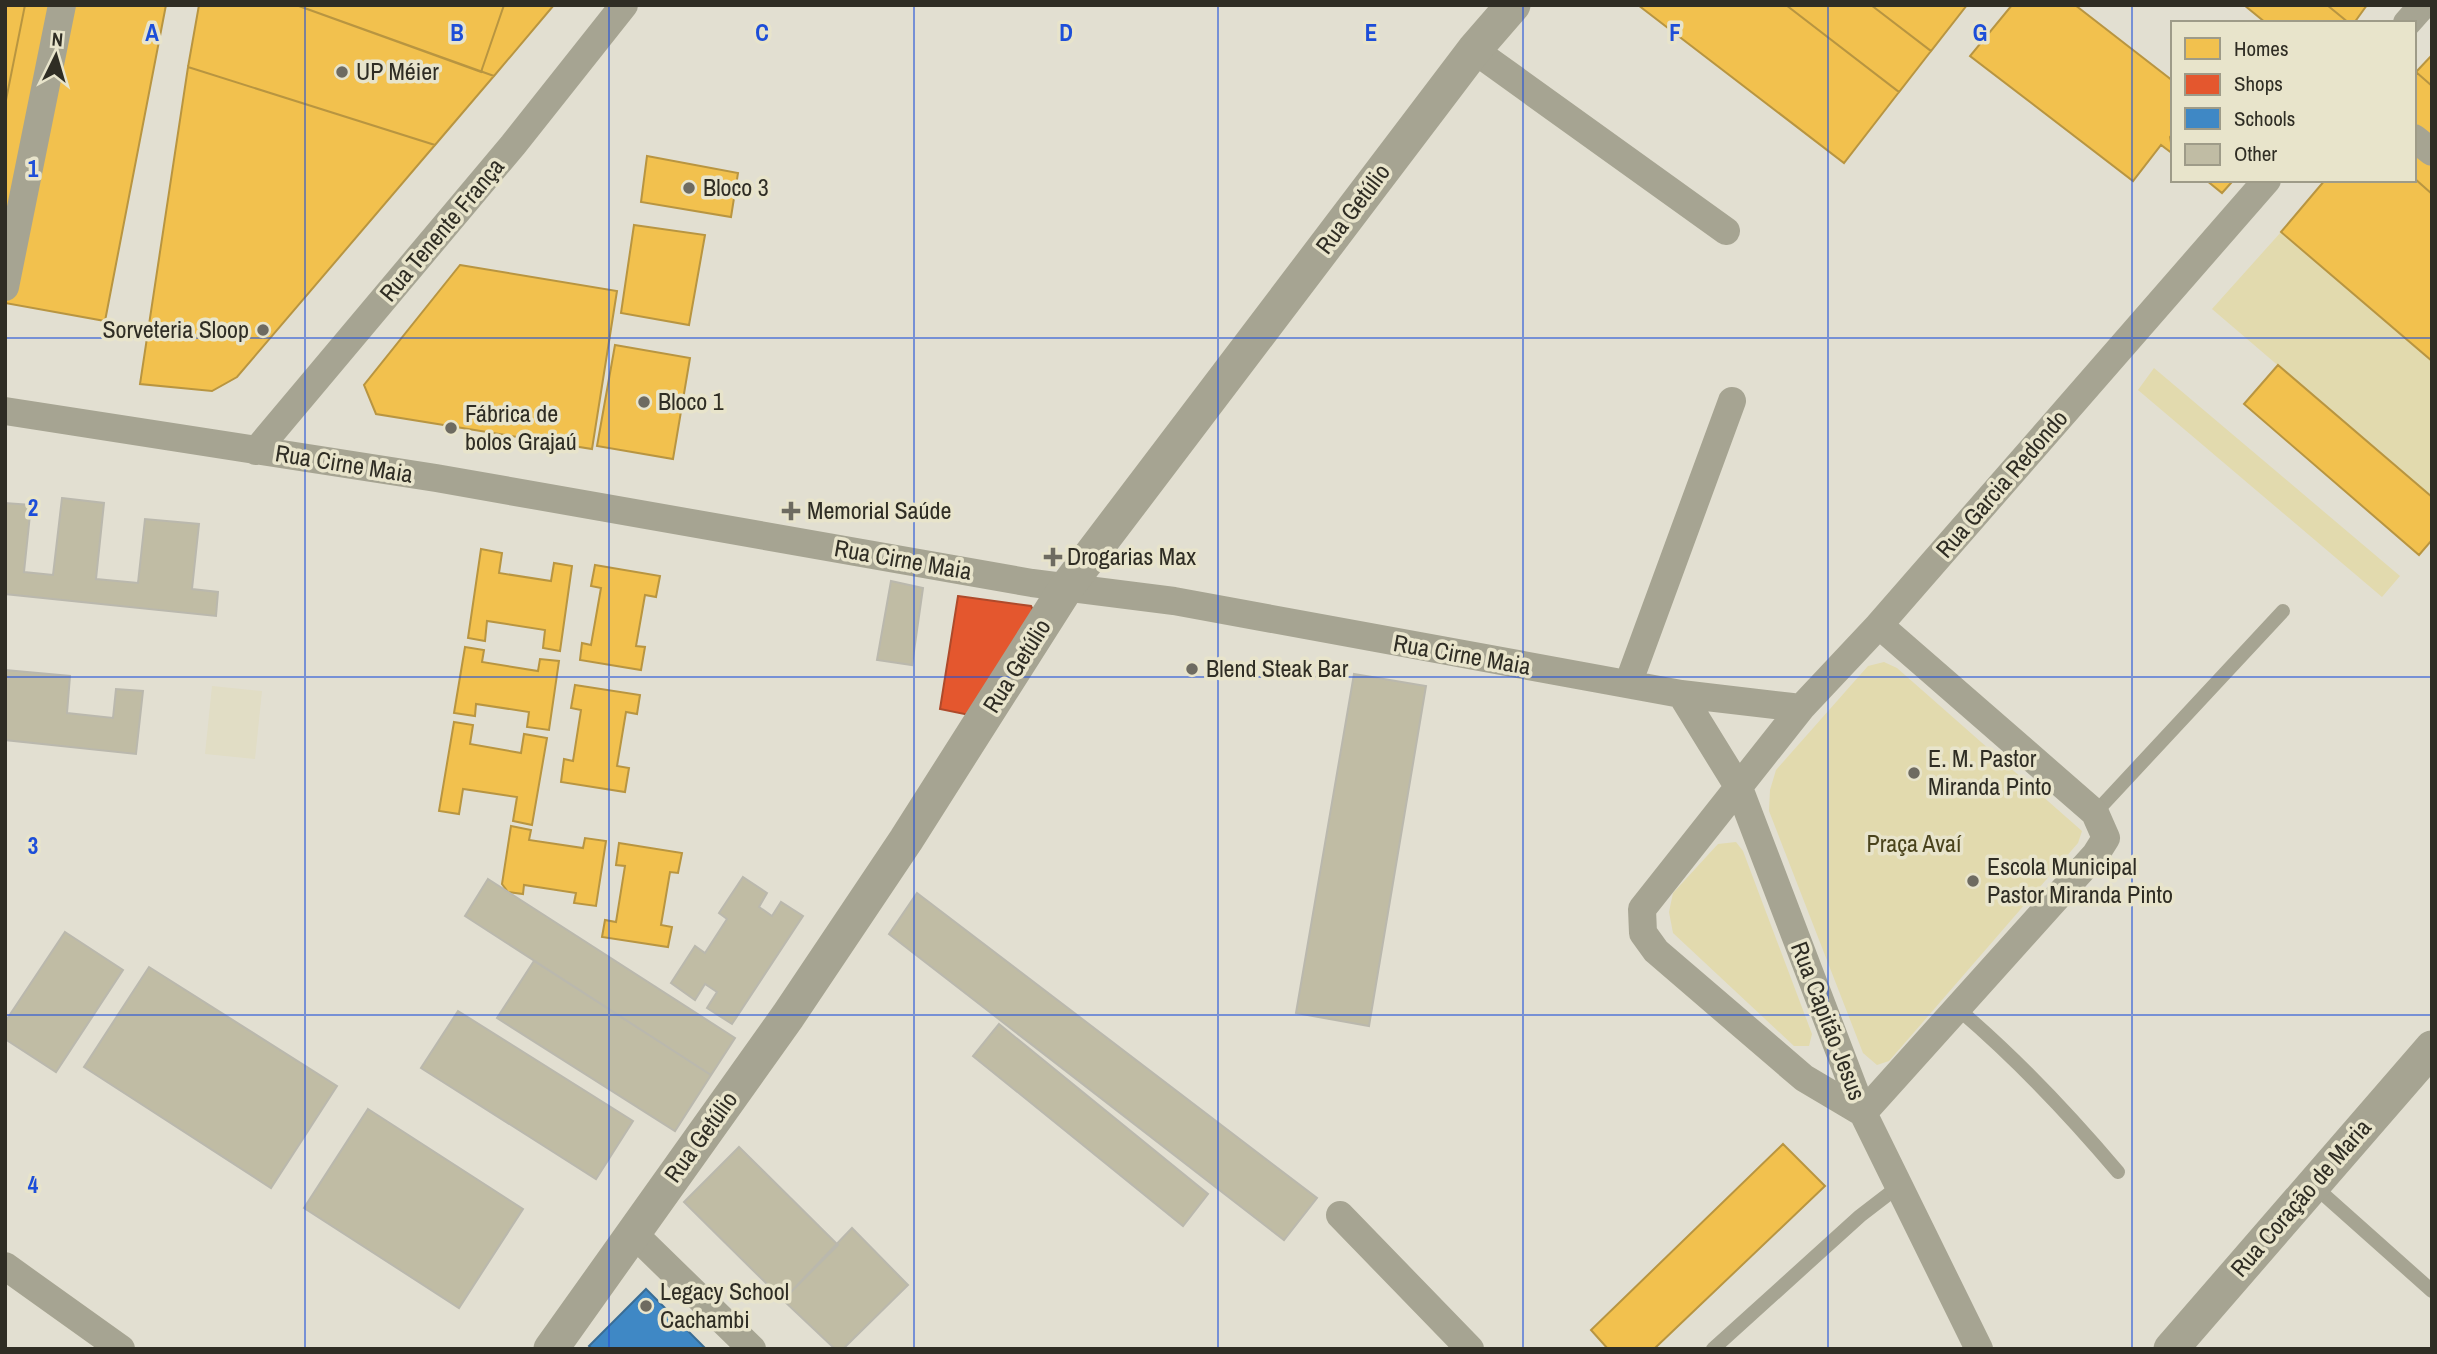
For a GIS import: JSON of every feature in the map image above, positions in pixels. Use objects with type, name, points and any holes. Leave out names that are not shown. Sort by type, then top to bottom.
[{"type":"street","points":[[5,287],[62,5]]},
{"type":"street","name":"Rua Getúlio","points":[[551,1349],[788,1016],[906,840],[1066,588],[1475,50],[1513,5]]},
{"type":"street","points":[[2409,21],[2423,5]]},
{"type":"street","name":"Rua Tenente França","points":[[256,451],[513,145],[623,6]]},
{"type":"street","points":[[1475,50],[1726,231]]},
{"type":"street","points":[[2416,140],[2432,152]]},
{"type":"street","name":"Rua Garcia Redondo","points":[[1739,788],[1801,708],[1879,625],[2265,182]]},
{"type":"street","points":[[1628,684],[1732,401]]},
{"type":"street","name":"Rua Cirne Maia","points":[[5,411],[436,478],[1066,588],[1174,601],[1681,694],[1801,708]]},
{"type":"street","points":[[1739,788],[1642,909],[1643,933],[1656,951],[1804,1078],[1863,1113],[2096,854],[2106,838],[2095,813],[1879,625]]},
{"type":"street","name":"Rua Capitão Jesus","points":[[1681,694],[1739,788],[1863,1113],[1979,1349]]},
{"type":"street","name":"Rua Coração de Maria","points":[[2171,1349],[2432,1048]]},
{"type":"street","points":[[1340,1215],[1470,1349]]},
{"type":"street","points":[[632,1232],[752,1349]]},
{"type":"street","points":[[5,1266],[121,1349]]},
{"type":"lane","points":[[2095,813],[2283,611]]},
{"type":"lane","points":[[1957,1008],[2042,1085],[2118,1172]]},
{"type":"lane","points":[[2313,1185],[2432,1291]]},
{"type":"lane","points":[[1713,1349],[1860,1216],[1899,1186]]},
{"type":"shaded area","points":[[212,686],[262,691],[255,759],[205,754]]},
{"type":"green space","points":[[2281,232],[2432,361],[2432,497],[2212,309]]},
{"type":"green space","points":[[2154,368],[2400,576],[2382,597],[2138,390]]},
{"type":"green space","name":"Praça Avaí","points":[[1884,662],[1897,668],[2082,831],[2078,843],[1889,1061],[1877,1065],[1863,1053],[1769,811],[1770,790],[1776,770],[1868,666]]},
{"type":"green space","points":[[1736,842],[1743,851],[1812,1034],[1809,1046],[1794,1046],[1673,933],[1669,912],[1673,893],[1718,844]]},
{"type":"building: Homes","points":[[5,5],[25,5],[5,105]]},
{"type":"building: Homes","points":[[25,5],[166,5],[105,321],[5,303],[5,105]]},
{"type":"building: Homes","name":"UP Méier","points":[[199,5],[296,5],[494,76],[435,145],[188,67]]},
{"type":"building: Homes","points":[[296,5],[554,5],[494,76]]},
{"type":"building: Homes","points":[[296,5],[504,5],[481,72]]},
{"type":"building: Homes","points":[[1638,5],[1786,5],[1899,92],[1844,163]]},
{"type":"building: Homes","points":[[1786,5],[1871,5],[1931,51],[1899,92]]},
{"type":"building: Homes","points":[[1871,5],[1967,5],[1931,51]]},
{"type":"building: Homes","points":[[2012,5],[2075,5],[2171,79],[2171,152],[2161,145],[2133,181],[1970,56]]},
{"type":"building: Homes","points":[[2244,5],[2327,5],[2347,21],[2264,21]]},
{"type":"building: Homes","points":[[2327,5],[2367,5],[2355,21],[2347,21]]},
{"type":"building: Homes","points":[[2432,55],[2432,86],[2416,72]]},
{"type":"building: Homes","points":[[188,67],[435,145],[237,377],[212,391],[140,384]]},
{"type":"building: Homes","points":[[2416,72],[2432,86],[2432,194],[2416,180]]},
{"type":"building: Homes","name":"Bloco 3","points":[[647,156],[738,173],[731,217],[641,202]]},
{"type":"building: Homes","points":[[2416,180],[2432,194],[2432,361],[2281,232],[2323,182],[2416,182]]},
{"type":"building: Homes","points":[[2208,182],[2230,182],[2222,193]]},
{"type":"building: Homes","points":[[634,225],[705,235],[689,325],[621,313]]},
{"type":"building: Homes","points":[[460,265],[617,291],[592,449],[376,414],[364,385]]},
{"type":"building: Homes","name":"Bloco 1","points":[[615,345],[690,358],[673,459],[597,446]]},
{"type":"building: Homes","points":[[2278,365],[2432,497],[2432,540],[2419,555],[2244,404]]},
{"type":"building: Homes","points":[[481,549],[502,553],[499,573],[551,581],[554,563],[572,566],[560,651],[543,648],[545,630],[487,621],[485,641],[468,638]]},
{"type":"building: Homes","points":[[595,565],[660,576],[656,597],[645,595],[636,646],[645,647],[641,670],[580,660],[582,643],[591,645],[601,588],[591,586]]},
{"type":"building: Homes","points":[[465,647],[484,650],[482,662],[538,671],[540,659],[559,661],[549,730],[527,727],[529,712],[476,704],[475,716],[454,713]]},
{"type":"building: Homes","points":[[575,685],[640,695],[637,714],[626,712],[617,766],[629,768],[625,792],[561,782],[564,759],[573,761],[581,710],[571,708]]},
{"type":"building: Homes","points":[[454,722],[473,725],[470,744],[521,753],[524,734],[547,738],[532,825],[513,821],[517,797],[463,789],[459,814],[439,811]]},
{"type":"building: Homes","points":[[511,826],[531,830],[529,840],[583,848],[585,838],[606,841],[596,906],[574,903],[576,893],[524,885],[523,894],[508,892],[502,884]]},
{"type":"building: Homes","points":[[619,843],[682,853],[678,873],[670,872],[661,925],[672,927],[668,947],[602,937],[605,920],[616,922],[625,866],[616,865]]},
{"type":"building: Homes","points":[[1783,1144],[1825,1186],[1654,1349],[1608,1349],[1591,1330]]},
{"type":"building: Shops","points":[[958,596],[1031,606],[1036,616],[969,715],[940,709]]},
{"type":"building: Schools","name":"Legacy School Cachambi","points":[[646,1289],[706,1349],[592,1349],[589,1346]]},
{"type":"building: Other","points":[[62,498],[104,503],[96,579],[138,583],[145,519],[199,524],[192,589],[218,592],[216,616],[5,594],[5,503],[31,505],[24,572],[53,575]]},
{"type":"building: Other","points":[[891,581],[923,588],[912,665],[877,660]]},
{"type":"building: Other","points":[[5,670],[70,676],[67,713],[113,718],[116,689],[143,691],[136,754],[5,740]]},
{"type":"building: Other","points":[[1354,674],[1426,686],[1369,1026],[1296,1013]]},
{"type":"building: Other","points":[[743,877],[767,893],[759,907],[772,916],[781,902],[803,916],[732,1024],[707,1008],[717,992],[705,984],[695,1000],[671,983],[695,946],[705,953],[727,919],[719,913]]},
{"type":"building: Other","points":[[488,879],[735,1038],[711,1075],[465,916]]},
{"type":"building: Other","points":[[917,893],[1317,1198],[1284,1240],[889,934]]},
{"type":"building: Other","points":[[65,932],[123,970],[56,1072],[5,1039],[5,1022]]},
{"type":"building: Other","points":[[534,961],[711,1075],[675,1131],[497,1018]]},
{"type":"building: Other","points":[[149,967],[337,1086],[271,1188],[84,1067]]},
{"type":"building: Other","points":[[458,1011],[633,1121],[596,1179],[421,1068]]},
{"type":"building: Other","points":[[999,1024],[1208,1194],[1183,1226],[973,1056]]},
{"type":"building: Other","points":[[368,1109],[523,1209],[459,1308],[304,1208]]},
{"type":"building: Other","points":[[739,1147],[838,1245],[783,1300],[684,1202]]},
{"type":"building: Other","points":[[852,1228],[908,1285],[843,1349],[835,1349],[783,1300]]},
{"type":"place","name":"UP Méier","points":[[342,72]]},
{"type":"place","name":"Bloco 3","points":[[689,188]]},
{"type":"place","name":"Sorveteria Sloop","points":[[263,330]]},
{"type":"place","name":"Bloco 1","points":[[644,402]]},
{"type":"place","name":"Fábrica de bolos Grajaú","points":[[451,428]]},
{"type":"place","name":"Memorial Saúde","points":[[791,511]]},
{"type":"place","name":"Drogarias Max","points":[[1053,557]]},
{"type":"place","name":"Blend Steak Bar","points":[[1192,669]]},
{"type":"place","name":"E. M. Pastor Miranda Pinto","points":[[1914,773]]},
{"type":"place","name":"Escola Municipal Pastor Miranda Pinto","points":[[1973,881]]},
{"type":"place","name":"Legacy School Cachambi","points":[[646,1306]]}]
